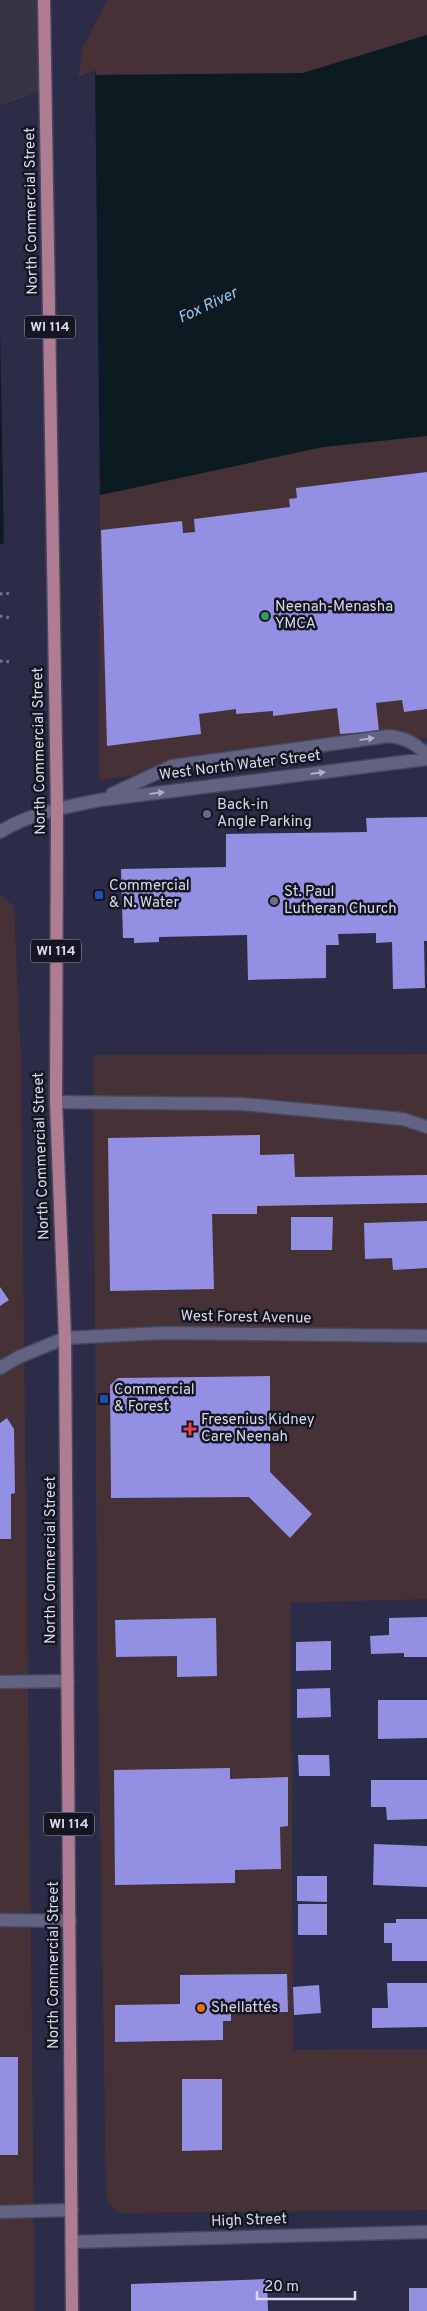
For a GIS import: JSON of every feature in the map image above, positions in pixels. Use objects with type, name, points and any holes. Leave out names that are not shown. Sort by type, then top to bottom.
[{"type":"main road","name":"North Commercial Street","points":[[44,0],[57,808],[56,1102],[65,1338],[72,2311]]},
{"type":"street","points":[[100,800],[172,766],[389,736],[406,738],[427,757]]},
{"type":"street","name":"West North Water Street","points":[[0,832],[15,822],[57,808],[100,800],[427,757]]},
{"type":"street","points":[[56,1102],[242,1104],[403,1119],[427,1128]]},
{"type":"street","name":"West Forest Avenue","points":[[0,1368],[19,1357],[65,1338],[163,1333],[427,1336]]},
{"type":"street","points":[[0,1682],[68,1681]]},
{"type":"street","points":[[0,1920],[70,1921]]},
{"type":"street","points":[[0,2212],[72,2210]]},
{"type":"street","name":"High Street","points":[[71,2242],[427,2232]]},
{"type":"path","points":[[0,594],[11,593]]},
{"type":"path","points":[[0,616],[10,618]]},
{"type":"path","points":[[0,661],[11,662]]},
{"type":"shaded area","points":[[0,0],[44,0],[46,90],[0,106]]},
{"type":"shaded area","points":[[107,0],[427,0],[427,35],[303,73],[96,75],[95,71],[78,77],[83,47]]},
{"type":"shaded area","name":"Neenah-Menasha YMCA","points":[[427,436],[427,738],[99,780],[100,495],[323,447]]},
{"type":"shaded area","points":[[0,895],[14,906],[21,1059],[35,2311],[0,2311]]},
{"type":"shaded area","points":[[427,1054],[427,1599],[291,1603],[293,2050],[427,2049],[427,2210],[118,2213],[108,2202],[106,2191],[97,1631],[93,1055]]},
{"type":"water","name":"Fox River","points":[[427,35],[427,436],[323,447],[100,495],[46,516],[0,545],[0,106],[95,71],[96,75],[303,73]]},
{"type":"pier","points":[[95,71],[100,498],[47,518],[4,546],[0,328],[0,106]]},
{"type":"building","name":"Neenah-Menasha YMCA","points":[[427,472],[427,709],[404,712],[402,700],[376,703],[379,731],[340,734],[337,708],[273,716],[273,711],[236,714],[236,709],[199,714],[201,734],[107,746],[101,530],[182,521],[183,533],[195,532],[194,519],[290,507],[289,499],[297,498],[296,488]]},
{"type":"building","name":"St. Paul Lutheran Church","points":[[427,817],[427,941],[424,941],[425,988],[393,989],[392,942],[376,943],[376,933],[338,934],[339,945],[326,945],[326,978],[248,980],[247,935],[159,937],[159,942],[134,943],[134,938],[123,938],[121,869],[226,867],[226,834],[367,832],[366,818]]},
{"type":"building","points":[[260,1135],[260,1155],[294,1154],[295,1177],[427,1175],[427,1203],[257,1206],[257,1214],[212,1214],[214,1289],[110,1291],[108,1138]]},
{"type":"building","points":[[291,1217],[333,1217],[332,1250],[291,1250]]},
{"type":"building","points":[[427,1221],[427,1268],[393,1270],[392,1258],[365,1259],[364,1223]]},
{"type":"building","points":[[0,1287],[9,1300],[0,1306]]},
{"type":"building","name":"Fresenius Kidney Care Neenah","points":[[270,1376],[270,1472],[312,1514],[290,1538],[249,1497],[111,1498],[110,1385],[118,1378]]},
{"type":"building","points":[[7,1418],[14,1429],[15,1493],[11,1494],[11,1539],[0,1539],[0,1423]]},
{"type":"building","points":[[427,1617],[427,1657],[404,1657],[404,1653],[371,1654],[370,1636],[389,1635],[389,1618]]},
{"type":"building","points":[[216,1618],[217,1676],[177,1677],[177,1656],[116,1657],[115,1620]]},
{"type":"building","points":[[331,1641],[331,1670],[296,1671],[296,1642]]},
{"type":"building","points":[[330,1688],[331,1717],[297,1718],[297,1689]]},
{"type":"building","points":[[378,1700],[427,1700],[427,1738],[378,1739]]},
{"type":"building","points":[[298,1755],[329,1755],[330,1776],[299,1776]]},
{"type":"building","points":[[230,1768],[230,1779],[288,1777],[288,1826],[280,1827],[281,1869],[235,1870],[235,1883],[115,1885],[114,1770]]},
{"type":"building","points":[[371,1780],[427,1780],[427,1819],[387,1820],[386,1807],[371,1807]]},
{"type":"building","points":[[374,1844],[427,1846],[427,1887],[373,1885]]},
{"type":"building","points":[[297,1876],[327,1876],[327,1902],[297,1901]]},
{"type":"building","points":[[298,1904],[327,1904],[327,1935],[298,1935]]},
{"type":"building","points":[[396,1919],[427,1919],[427,1961],[392,1961],[392,1943],[384,1943],[384,1923],[396,1923]]},
{"type":"building","name":"Shellattés","points":[[287,1974],[288,2012],[231,2013],[231,2021],[223,2021],[223,2040],[115,2042],[115,2005],[180,2004],[180,1975]]},
{"type":"building","points":[[387,1983],[427,1983],[427,2027],[372,2028],[372,2008],[388,2008]]},
{"type":"building","points":[[319,1985],[321,2013],[294,2015],[293,1987]]},
{"type":"building","points":[[0,2057],[18,2057],[18,2155],[0,2155]]},
{"type":"building","points":[[182,2079],[222,2079],[222,2150],[182,2151]]},
{"type":"building","points":[[267,2279],[268,2311],[131,2311],[131,2284]]},
{"type":"building","points":[[409,2288],[427,2288],[427,2311],[409,2311]]},
{"type":"place","name":"Neenah-Menasha YMCA","points":[[265,616]]},
{"type":"place","name":"Back-in Angle Parking","points":[[207,814]]},
{"type":"place","name":"Commercial & N. Water","points":[[99,895]]},
{"type":"place","name":"St. Paul Lutheran Church","points":[[274,901]]},
{"type":"place","name":"Commercial & Forest","points":[[104,1399]]},
{"type":"place","name":"Fresenius Kidney Care Neenah","points":[[190,1429]]},
{"type":"place","name":"Shellattés","points":[[201,2008]]}]
